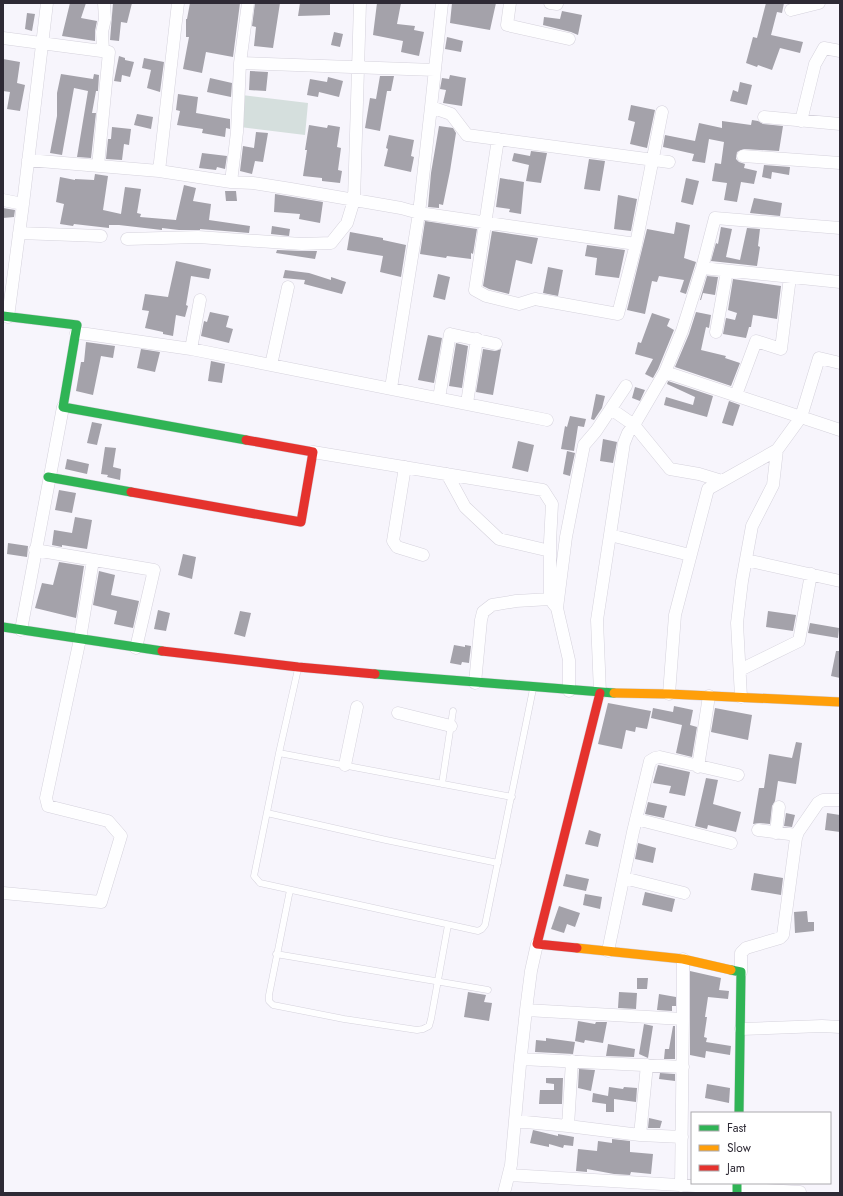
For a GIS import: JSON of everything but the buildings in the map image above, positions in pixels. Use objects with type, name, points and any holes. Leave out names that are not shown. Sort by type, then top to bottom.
[{"type":"street","points":[[21,630],[77,325],[5,316],[23,204],[47,3]]},
{"type":"street","points":[[103,51],[102,32],[105,19],[104,3]]},
{"type":"street","points":[[159,171],[178,3]]},
{"type":"street","points":[[231,182],[237,132],[240,63],[248,3]]},
{"type":"street","points":[[127,239],[198,236],[302,244],[331,243],[347,223],[354,200],[360,3]]},
{"type":"street","points":[[391,388],[419,213],[442,3]]},
{"type":"street","points":[[510,3],[507,25],[569,39]]},
{"type":"street","points":[[791,10],[819,3]]},
{"type":"street","points":[[3,38],[109,52],[98,166]]},
{"type":"street","points":[[801,121],[815,64],[824,48],[840,51]]},
{"type":"street","points":[[240,63],[435,70]]},
{"type":"street","points":[[431,107],[451,114],[467,135],[670,162]]},
{"type":"street","points":[[498,139],[475,290],[486,296],[519,304],[535,299],[618,314],[636,244],[662,112]]},
{"type":"street","points":[[764,117],[840,124]]},
{"type":"street","points":[[743,156],[840,163]]},
{"type":"street","points":[[28,160],[159,171],[231,182],[254,183],[419,213],[636,244]]},
{"type":"street","points":[[3,200],[23,204]]},
{"type":"street","points":[[504,1193],[512,1165],[521,1059],[531,971],[600,692],[597,620],[624,443],[628,433],[665,372],[682,331],[702,268],[715,218],[840,228]]},
{"type":"street","points":[[19,233],[101,236]]},
{"type":"street","points":[[702,268],[840,282]]},
{"type":"street","points":[[716,332],[727,271]]},
{"type":"street","points":[[736,395],[756,341],[781,349],[790,277]]},
{"type":"street","points":[[271,365],[288,287]]},
{"type":"street","points":[[191,349],[200,300]]},
{"type":"street","points":[[76,333],[191,349],[547,420]]},
{"type":"street","points":[[439,398],[450,334],[496,344]]},
{"type":"street","points":[[467,403],[477,339]]},
{"type":"street","points":[[669,694],[675,615],[708,489],[777,450],[801,417],[819,358],[840,363]]},
{"type":"street","points":[[665,372],[840,430]]},
{"type":"street","points":[[553,603],[584,444],[596,431],[626,386]]},
{"type":"street","points":[[62,407],[313,452],[543,490],[552,504],[550,551],[553,603],[569,660],[569,691]]},
{"type":"street","points":[[611,409],[634,425],[670,468],[699,474],[722,481]]},
{"type":"street","points":[[741,696],[737,623],[742,581],[752,526],[773,485],[777,450]]},
{"type":"street","points":[[48,477],[301,522],[313,452]]},
{"type":"street","points":[[405,467],[393,541],[397,547],[423,555]]},
{"type":"street","points":[[446,474],[465,507],[500,539],[550,551]]},
{"type":"street","points":[[610,536],[690,555]]},
{"type":"street","points":[[35,550],[154,570],[136,648]]},
{"type":"street","points":[[3,893],[101,902],[121,836],[108,821],[48,806],[46,798],[80,639],[93,560]]},
{"type":"street","points":[[746,560],[840,581]]},
{"type":"street","points":[[740,670],[799,641],[811,574]]},
{"type":"street","points":[[475,683],[483,612],[492,605],[516,601],[553,603]]},
{"type":"street","points":[[3,627],[136,648],[298,667],[475,683],[569,691],[741,696],[840,702]]},
{"type":"street","points":[[698,767],[709,696]]},
{"type":"street","points":[[345,765],[357,707]]},
{"type":"street","points":[[398,713],[451,726]]},
{"type":"street","points":[[608,952],[650,760],[660,757],[738,775]]},
{"type":"street","points":[[739,1112],[741,953],[746,948],[780,938],[783,935],[798,832],[818,803],[823,800],[840,800]]},
{"type":"street","points":[[776,833],[779,807]]},
{"type":"street","points":[[636,819],[731,843]]},
{"type":"street","points":[[758,830],[797,835]]},
{"type":"street","points":[[624,878],[684,893]]},
{"type":"street","points":[[537,944],[683,960],[741,972]]},
{"type":"street","points":[[681,1186],[683,960]]},
{"type":"street","points":[[526,1010],[683,1019]]},
{"type":"street","points":[[741,1029],[822,1026],[840,1028]]},
{"type":"street","points":[[521,1059],[683,1067]]},
{"type":"street","points":[[568,1126],[572,1061]]},
{"type":"street","points":[[640,1135],[646,1066]]},
{"type":"street","points":[[515,1121],[640,1135],[682,1137]]},
{"type":"street","points":[[509,1175],[642,1188],[681,1186],[737,1188],[803,1193]]},
{"type":"lane","points":[[298,667],[254,876],[260,883],[478,931],[485,925],[534,688]]},
{"type":"lane","points":[[442,784],[453,711]]},
{"type":"lane","points":[[279,753],[512,796]]},
{"type":"lane","points":[[267,813],[386,840],[498,863]]},
{"type":"lane","points":[[290,890],[268,995],[269,1001],[273,1005],[344,1019],[417,1030],[423,1029],[429,1026],[431,1019],[448,925]]},
{"type":"lane","points":[[276,954],[438,980],[488,990]]},
{"type":"shaded area","points":[[242,95],[308,103],[305,135],[240,127]]},
{"type":"traffic: fast","points":[[3,316],[77,325],[63,407],[246,440]]},
{"type":"traffic: fast","points":[[48,477],[131,492]]},
{"type":"traffic: fast","points":[[3,627],[162,651]]},
{"type":"traffic: fast","points":[[375,674],[614,693]]},
{"type":"traffic: fast","points":[[731,970],[741,972],[739,1112]]},
{"type":"traffic: fast","points":[[737,1184],[737,1193]]},
{"type":"traffic: slow","points":[[614,693],[840,702]]},
{"type":"traffic: slow","points":[[577,948],[683,959],[731,970]]},
{"type":"traffic: jam","points":[[131,492],[301,522],[313,452],[246,440]]},
{"type":"traffic: jam","points":[[162,651],[298,667],[375,674]]},
{"type":"traffic: jam","points":[[577,948],[537,944],[600,693]]}]
